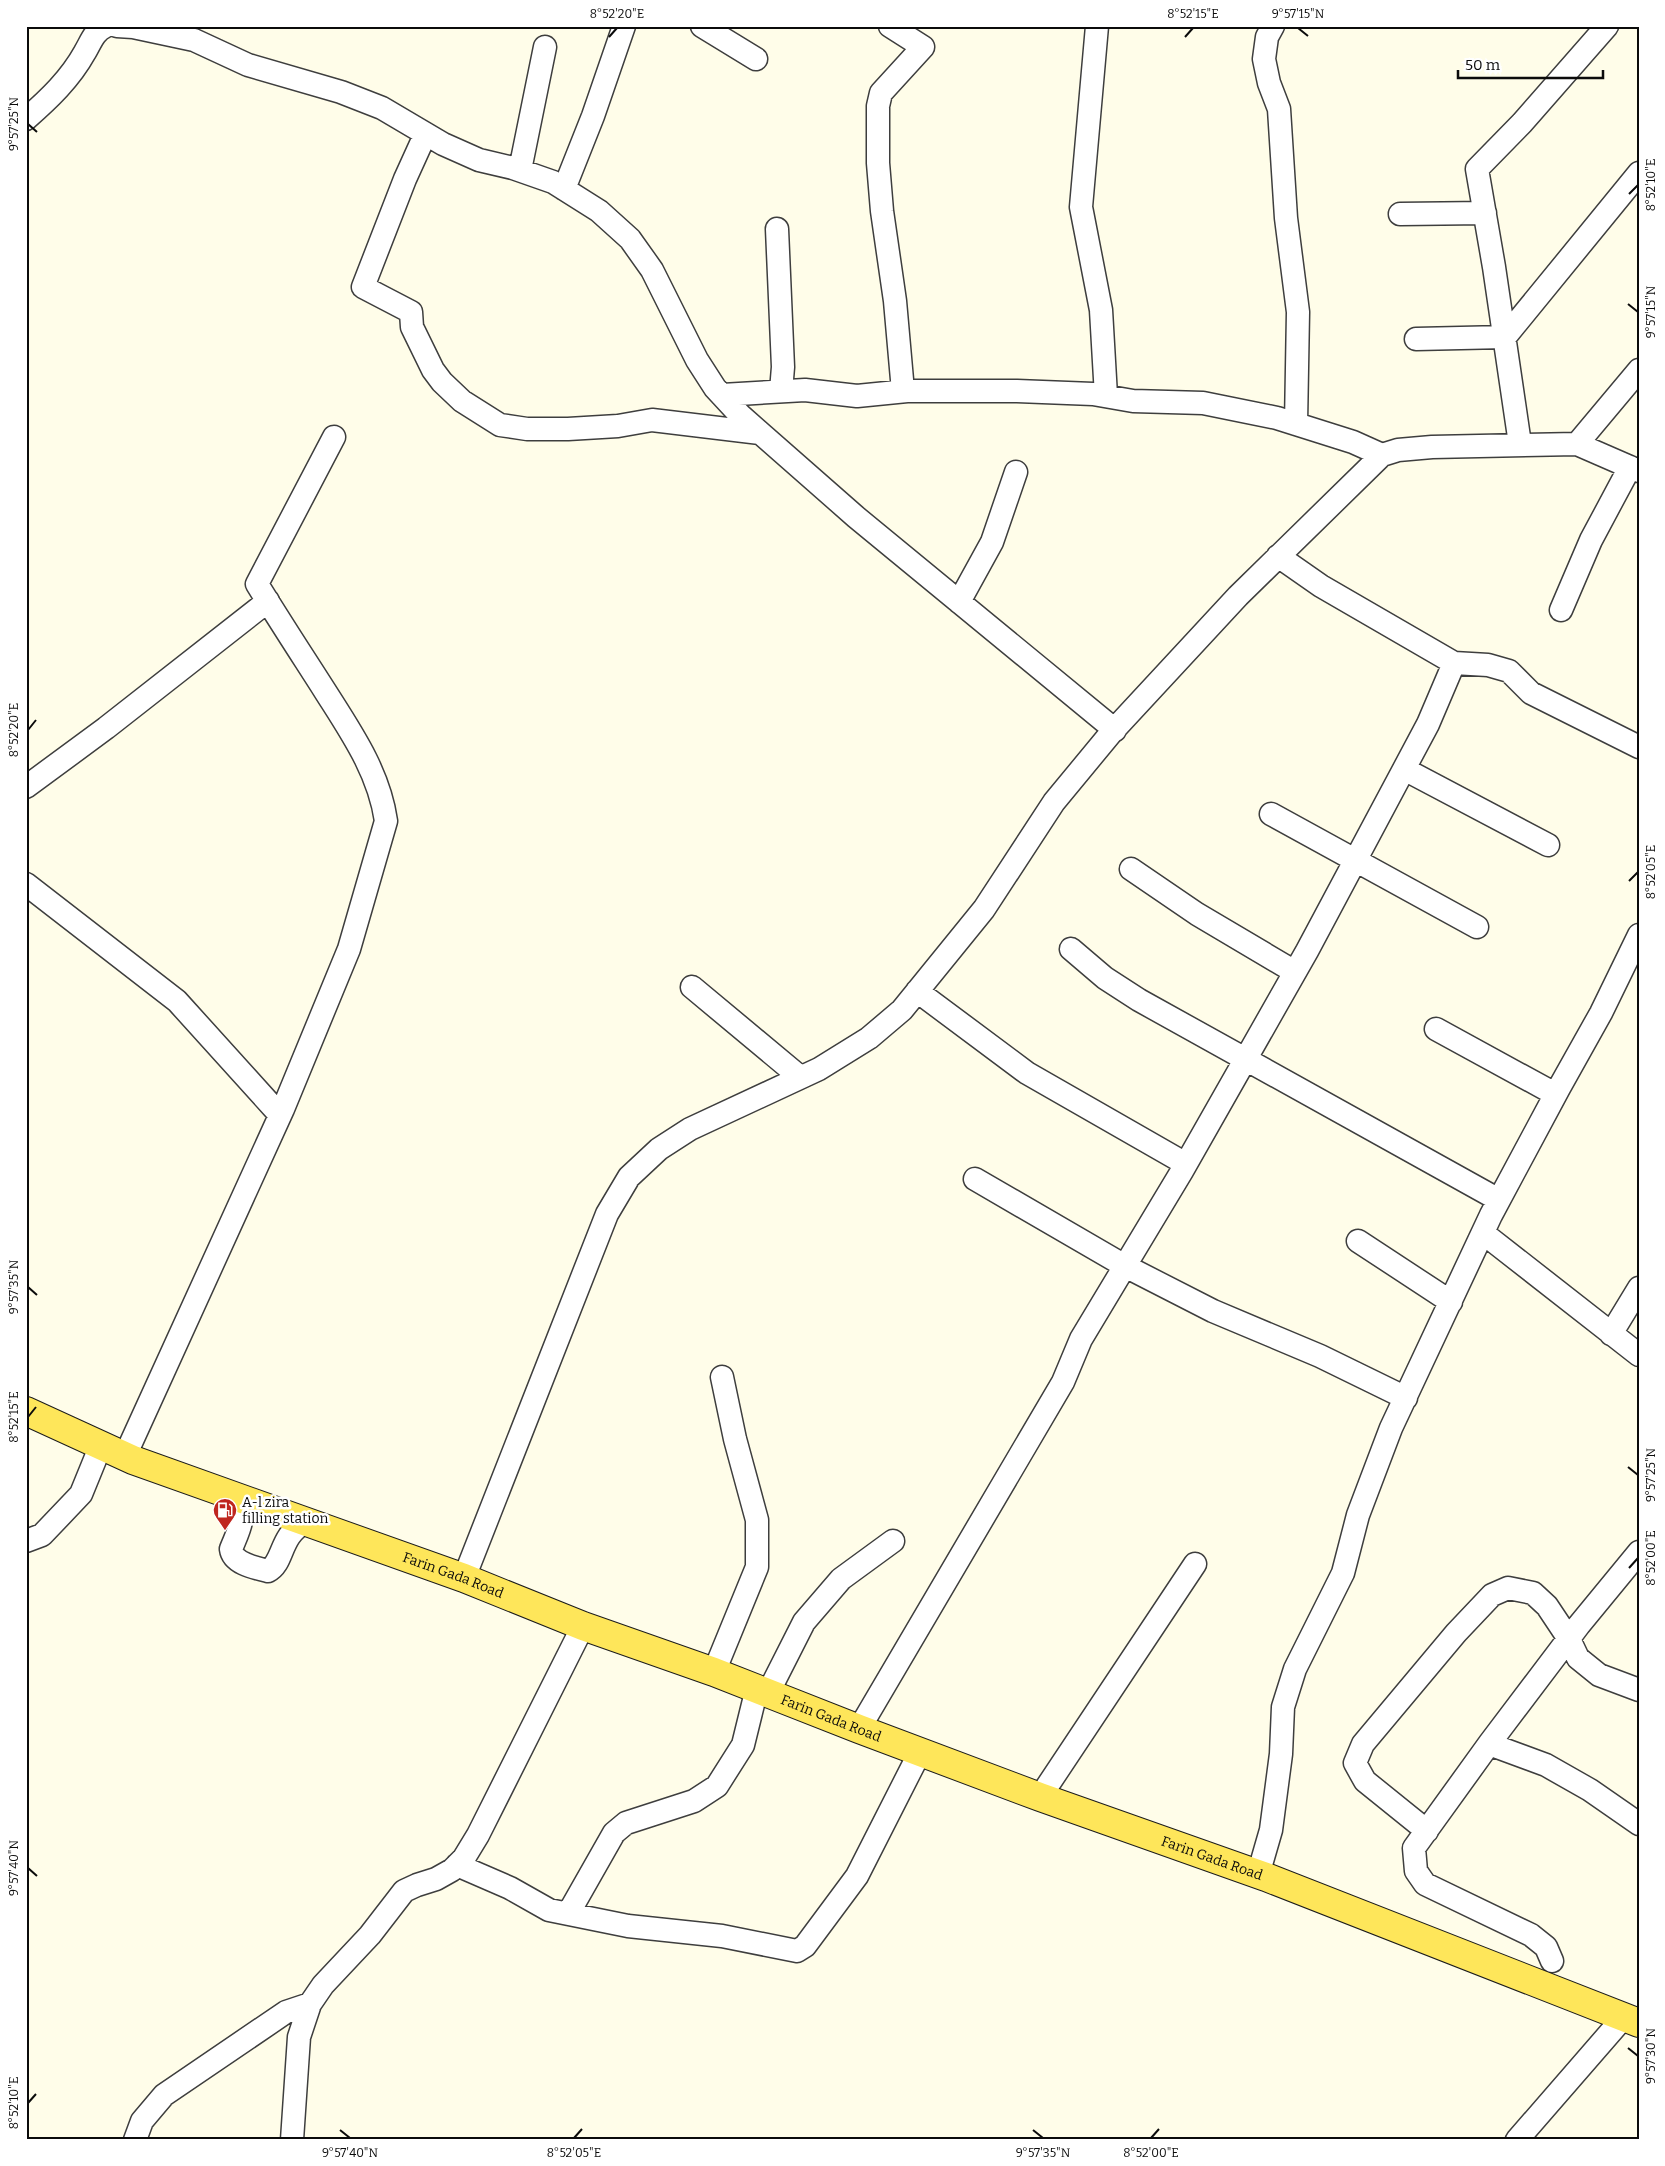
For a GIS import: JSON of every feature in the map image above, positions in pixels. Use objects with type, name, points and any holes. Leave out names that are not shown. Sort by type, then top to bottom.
[{"type":"main road","name":"Farin Gada Road","points":[[26,1411],[125,1456],[238,1499],[464,1578],[583,1626],[714,1672],[1040,1797],[1258,1875],[1631,2020]]},
{"type":"street","points":[[26,120],[49,100],[74,71],[93,36],[106,26]]},
{"type":"street","points":[[117,26],[133,27],[194,40],[248,65],[341,92],[382,108],[425,135],[479,160],[520,170],[553,182],[599,211],[630,239],[652,270],[697,360],[722,395],[760,433],[856,517],[1114,730]]},
{"type":"street","points":[[564,189],[593,116],[624,26]]},
{"type":"street","points":[[702,26],[756,59]]},
{"type":"street","points":[[890,26],[924,47],[881,93],[878,106],[878,163],[882,212],[895,301],[903,391]]},
{"type":"street","points":[[1097,26],[1081,208],[1100,310],[1106,396]]},
{"type":"street","points":[[1273,26],[1267,37],[1264,59],[1269,83],[1279,108],[1286,218],[1298,312],[1296,424]]},
{"type":"street","points":[[1520,444],[1477,169],[1522,123],[1607,26]]},
{"type":"street","points":[[520,170],[545,47]]},
{"type":"street","points":[[425,135],[405,179],[363,287],[411,312],[412,327],[433,370],[442,382],[462,401],[500,425],[527,430],[618,426],[652,420],[760,433]]},
{"type":"street","points":[[1416,340],[1504,336],[1639,173]]},
{"type":"street","points":[[1400,214],[1485,213]]},
{"type":"street","points":[[777,229],[783,368],[781,391]]},
{"type":"street","points":[[1577,444],[1639,370]]},
{"type":"street","points":[[722,395],[805,390],[857,396],[903,391],[1017,392],[1093,394],[1133,401],[1203,403],[1277,418],[1353,442],[1382,455]]},
{"type":"street","points":[[125,1456],[280,1114],[349,949],[386,821],[384,804],[376,780],[360,746],[257,584],[334,437]]},
{"type":"street","points":[[464,1578],[607,1214],[629,1177],[659,1149],[690,1129],[819,1069],[869,1038],[902,1010],[984,909],[1054,802],[1114,730],[1278,556],[1382,455],[1398,450],[1432,447],[1577,444],[1634,469],[1591,540],[1560,610]]},
{"type":"street","points":[[959,602],[992,542],[1016,472]]},
{"type":"street","points":[[1278,556],[1321,586],[1454,663],[1488,665],[1509,671],[1531,693],[1639,746]]},
{"type":"street","points":[[26,787],[106,728],[268,601]]},
{"type":"street","points":[[859,1729],[1058,1391],[1081,1339],[1186,1164],[1295,972],[1428,724],[1454,663]]},
{"type":"street","points":[[1404,769],[1548,845]]},
{"type":"street","points":[[1271,814],[1477,927]]},
{"type":"street","points":[[1131,869],[1197,914],[1295,972]]},
{"type":"street","points":[[26,884],[177,1001],[280,1114]]},
{"type":"street","points":[[1258,1875],[1271,1830],[1281,1754],[1283,1708],[1296,1669],[1342,1573],[1358,1514],[1391,1428],[1499,1200],[1555,1094],[1601,1013],[1639,935]]},
{"type":"street","points":[[1071,949],[1106,978],[1139,1000],[1499,1200]]},
{"type":"street","points":[[692,987],[800,1077]]},
{"type":"street","points":[[918,991],[1027,1073],[1186,1164]]},
{"type":"street","points":[[1436,1028],[1555,1094]]},
{"type":"street","points":[[975,1179],[1125,1266],[1213,1311],[1320,1356],[1406,1398]]},
{"type":"street","points":[[1483,1234],[1639,1355]]},
{"type":"street","points":[[1358,1241],[1451,1302]]},
{"type":"street","points":[[1612,1334],[1639,1288]]},
{"type":"street","points":[[714,1672],[756,1567],[757,1520],[735,1439],[722,1378]]},
{"type":"street","points":[[26,1541],[42,1535],[81,1494],[101,1445]]},
{"type":"street","points":[[238,1499],[243,1511],[243,1519],[231,1549],[232,1554],[235,1559],[262,1570],[268,1571],[274,1568],[286,1538],[294,1528],[305,1522]]},
{"type":"street","points":[[568,1914],[614,1833],[626,1823],[694,1801],[717,1786],[743,1745],[762,1690],[804,1622],[842,1579],[893,1541]]},
{"type":"street","points":[[1552,1961],[1546,1947],[1531,1935],[1426,1884],[1416,1870],[1414,1848],[1489,1744],[1569,1639],[1639,1552]]},
{"type":"street","points":[[1040,1797],[1195,1564]]},
{"type":"street","points":[[1427,1831],[1365,1781],[1355,1763],[1363,1744],[1456,1633],[1492,1595],[1508,1588],[1533,1593],[1547,1606],[1569,1639],[1578,1658],[1599,1675],[1639,1690]]},
{"type":"street","points":[[292,2140],[300,2037],[310,2004],[323,1985],[370,1935],[404,1891],[436,1879],[464,1858],[478,1835],[583,1626]]},
{"type":"street","points":[[1489,1744],[1546,1765],[1590,1790],[1639,1824]]},
{"type":"street","points":[[457,1865],[510,1888],[549,1910],[628,1926],[722,1936],[797,1951],[805,1946],[857,1876],[920,1752]]},
{"type":"street","points":[[135,2140],[142,2121],[164,2095],[286,2012],[310,2004]]},
{"type":"street","points":[[1518,2140],[1631,2020]]},
{"type":"place","name":"A-l zira filling station","points":[[225,1531]]}]
